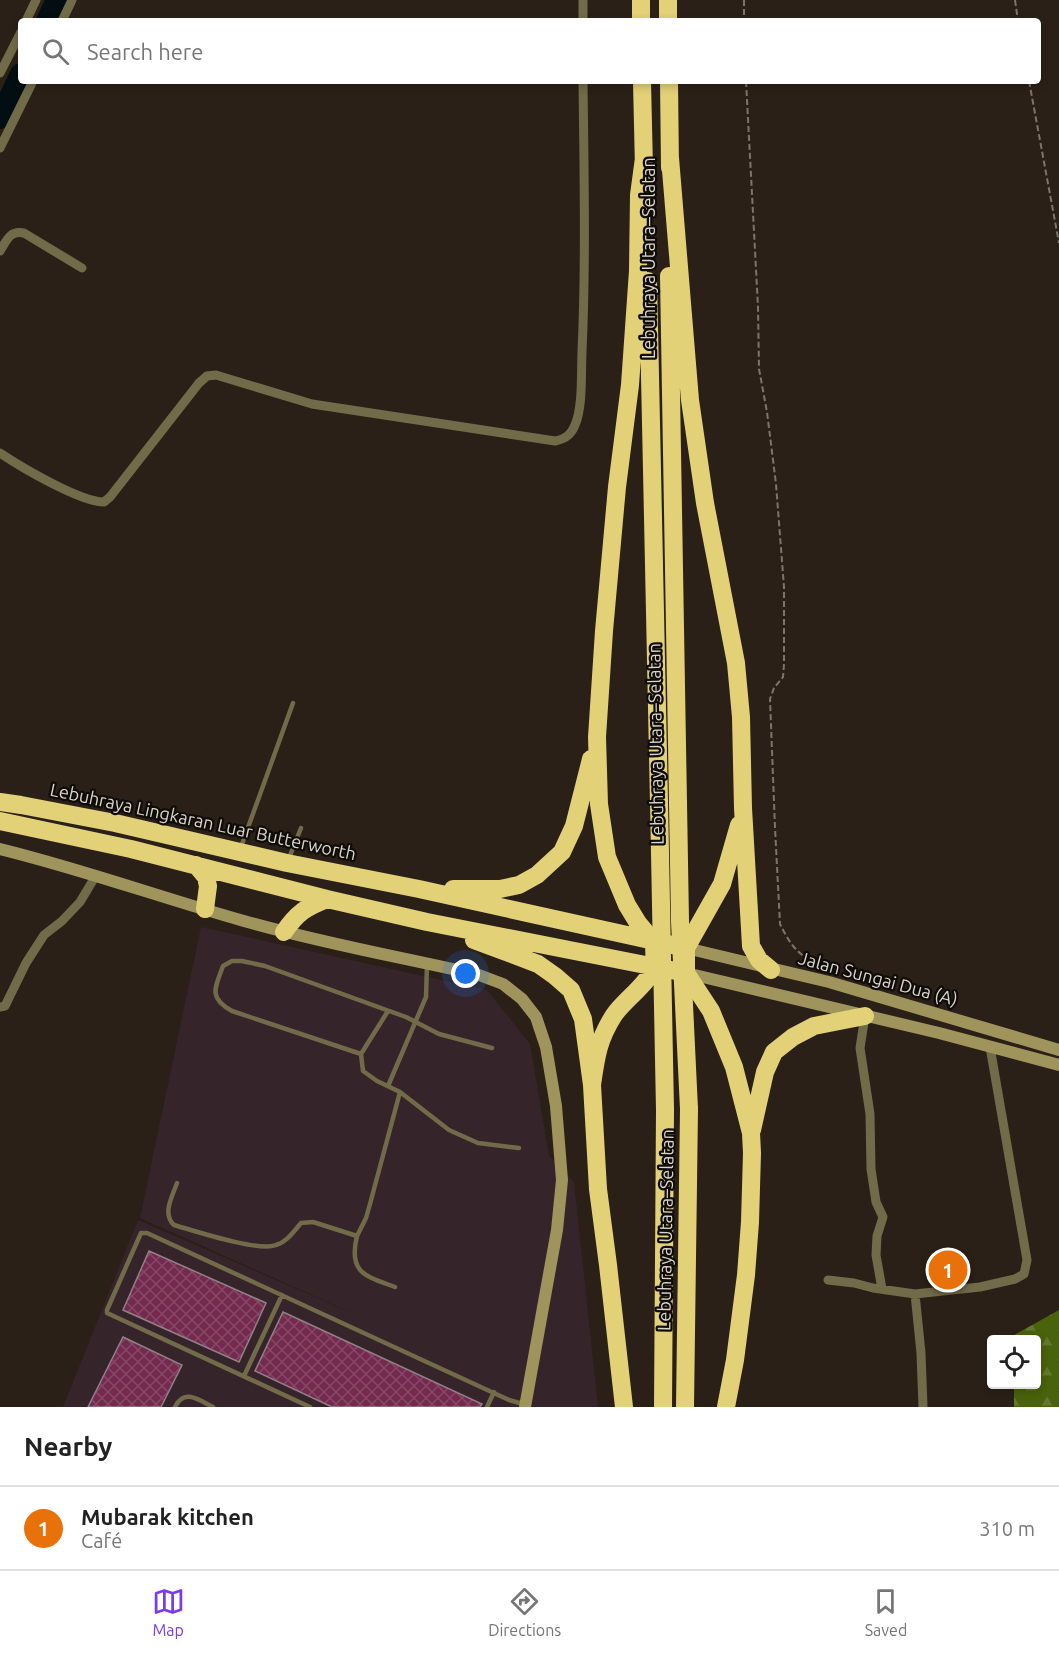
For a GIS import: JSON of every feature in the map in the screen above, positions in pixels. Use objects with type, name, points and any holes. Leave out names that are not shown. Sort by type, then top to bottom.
[{"type":"highway","points":[[641,0],[642,18]]},
{"type":"highway","points":[[668,0],[668,18]]},
{"type":"highway","name":"Lebuhraya Utara–Selatan","points":[[642,84],[665,1110],[663,1407]]},
{"type":"highway","name":"Lebuhraya Utara–Selatan","points":[[669,84],[669,274],[680,921],[689,1109],[685,1407]]},
{"type":"highway","points":[[592,1085],[597,1048],[604,1033],[615,1014],[648,979],[654,967],[654,942],[627,905],[607,856],[599,804],[597,737],[617,487],[630,385],[638,271],[639,195],[644,158]]},
{"type":"highway","points":[[670,158],[690,400],[705,503],[736,663],[741,717],[743,808],[751,946],[759,960],[771,970]]},
{"type":"highway","points":[[419,890],[500,890],[519,885],[537,875],[562,852],[574,826],[597,737]]},
{"type":"highway","name":"Lebuhraya Lingkaran Luar Butterworth","points":[[0,802],[95,819],[287,863],[419,890]]},
{"type":"highway","points":[[726,1407],[735,1360],[746,1275],[750,1222],[751,1133],[734,1068],[711,1011],[686,973],[686,948],[722,884],[743,808]]},
{"type":"highway","points":[[0,821],[131,849],[390,913],[686,973]]},
{"type":"highway","points":[[196,866],[206,877],[208,886],[205,909]]},
{"type":"highway","points":[[419,890],[686,948]]},
{"type":"highway","points":[[284,932],[300,912],[327,899]]},
{"type":"highway","points":[[427,921],[538,964],[555,975],[571,990],[583,1019],[592,1085],[597,1189],[609,1265],[624,1407]]},
{"type":"highway","points":[[751,1133],[765,1072],[774,1052],[793,1037],[814,1026],[866,1016]]},
{"type":"main road","points":[[0,849],[284,932],[479,975],[503,984],[522,999],[536,1017],[546,1047],[556,1106],[562,1180],[557,1230],[525,1406]]},
{"type":"main road","name":"Jalan Sungai Dua (A)","points":[[686,948],[829,982],[1059,1050]]},
{"type":"main road","name":"Jalan Sungai Dua (A)","points":[[686,973],[1059,1065]]},
{"type":"street","points":[[27,18],[36,0]]},
{"type":"street","points":[[63,18],[72,0]]},
{"type":"street","points":[[583,0],[583,18]]},
{"type":"street","points":[[0,73],[18,38]]},
{"type":"street","points":[[0,148],[32,84]]},
{"type":"street","points":[[0,453],[16,464],[74,494],[96,502],[104,502],[199,383],[207,376],[216,375],[312,404],[555,441],[565,438],[572,432],[576,423],[580,400],[585,301],[583,84]]},
{"type":"street","points":[[0,250],[10,235],[17,232],[24,233],[82,268]]},
{"type":"street","points":[[0,1007],[5,1006],[26,963],[44,935],[81,902],[94,877]]},
{"type":"street","points":[[866,1016],[860,1048],[870,1114],[871,1169],[876,1202],[883,1217],[877,1236],[876,1255],[882,1289]]},
{"type":"street","points":[[828,1280],[915,1294],[980,1287],[1015,1280],[1024,1274],[1027,1260],[990,1047]]},
{"type":"street","points":[[915,1294],[921,1353],[923,1407]]},
{"type":"lane","points":[[239,852],[293,703]]},
{"type":"lane","points":[[287,863],[301,828]]},
{"type":"lane","points":[[361,1054],[232,1011],[221,1005],[214,989],[222,966],[232,961],[242,961],[265,966],[388,1011],[439,1034],[492,1048]]},
{"type":"lane","points":[[388,1086],[426,997],[427,963]]},
{"type":"lane","points":[[388,1011],[361,1054],[363,1071],[400,1092],[449,1130],[478,1143],[519,1148]]},
{"type":"lane","points":[[395,1287],[368,1277],[357,1267],[353,1250],[366,1218],[400,1092]]},
{"type":"lane","points":[[177,1183],[167,1212],[169,1220],[174,1225],[235,1242],[268,1247],[278,1245],[288,1238],[301,1223],[313,1222],[357,1236]]},
{"type":"lane","points":[[310,1407],[107,1313],[106,1310],[141,1233],[147,1233],[525,1406]]},
{"type":"lane","points":[[244,1376],[282,1295]]},
{"type":"lane","points":[[488,1407],[494,1392]]},
{"type":"lane","points":[[175,1407],[178,1400],[190,1396],[213,1407]]},
{"type":"path","points":[[744,0],[744,18]]},
{"type":"path","points":[[1015,0],[1018,18]]},
{"type":"path","points":[[746,84],[759,369],[776,484],[784,587],[783,677],[774,688],[770,699],[780,924],[798,952],[812,961],[829,982]]},
{"type":"path","points":[[1030,84],[1059,243]]},
{"type":"shaded area","points":[[201,927],[487,990],[530,1044],[549,1156],[574,1182],[598,1407],[63,1407],[138,1220],[368,1320],[140,1218]]},
{"type":"green space","points":[[1059,1310],[1059,1407],[1014,1407],[1014,1389],[1041,1389],[1041,1335],[1014,1335]]},
{"type":"building","points":[[149,1251],[266,1303],[239,1362],[123,1310]]},
{"type":"building","points":[[283,1312],[482,1404],[480,1407],[332,1407],[255,1371]]},
{"type":"building","points":[[123,1337],[182,1365],[161,1407],[88,1407]]},
{"type":"waterway","points":[[48,18],[57,0]]},
{"type":"waterway","points":[[0,118],[18,80]]},
{"type":"place","name":"Mubarak kitchen","points":[[948,1270]]}]
